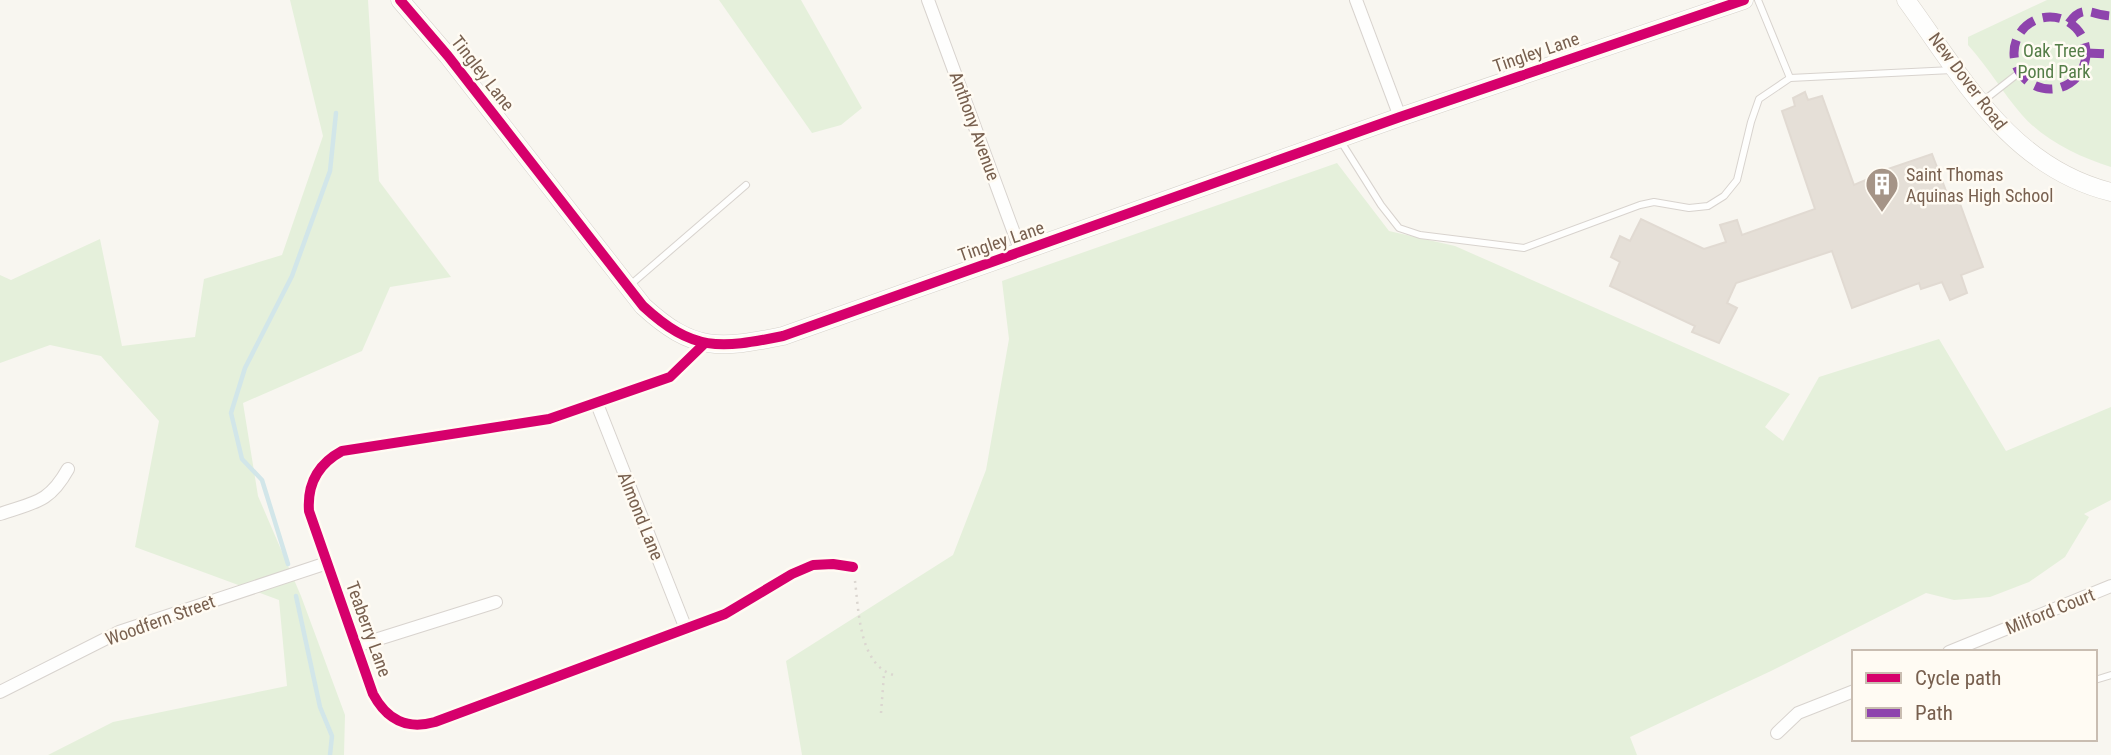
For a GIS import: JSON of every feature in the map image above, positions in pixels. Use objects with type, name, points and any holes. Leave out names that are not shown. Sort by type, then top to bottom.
[{"type":"street","name":"Tingley Lane","points":[[400,0],[448,56],[643,306],[672,331],[704,344],[748,344],[783,336],[1400,117],[1744,0]]},
{"type":"street","name":"Anthony Avenue","points":[[928,0],[1021,252]]},
{"type":"street","points":[[1356,0],[1400,117]]},
{"type":"street","name":"New Dover Road","points":[[1906,0],[1981,102],[2012,139],[2043,163],[2081,182],[2111,192]]},
{"type":"street","name":"Teaberry Lane","points":[[704,344],[670,377],[597,404],[549,419],[342,451],[332,457],[317,473],[308,500],[309,511],[380,707],[399,722],[423,726],[725,614],[792,574],[813,565],[853,567]]},
{"type":"street","name":"Almond Lane","points":[[597,404],[686,629]]},
{"type":"street","points":[[0,514],[43,499],[57,488],[68,469]]},
{"type":"street","name":"Woodfern Street","points":[[0,692],[119,632],[327,563]]},
{"type":"street","name":"Milford Court","points":[[1954,650],[2111,586]]},
{"type":"street","points":[[356,646],[496,601]]},
{"type":"street","points":[[1776,733],[1798,713],[1852,692]]},
{"type":"lane","points":[[1758,0],[1790,78]]},
{"type":"lane","points":[[1340,140],[1381,205],[1399,228],[1420,235],[1524,248],[1647,203],[1689,208],[1708,206],[1724,196],[1737,180],[1759,99],[1790,78],[1957,70]]},
{"type":"lane","points":[[1981,102],[2020,72]]},
{"type":"lane","points":[[628,287],[746,185]]},
{"type":"path","points":[[853,567],[862,630],[876,664],[884,673],[897,676]]},
{"type":"path","points":[[881,713],[884,673]]},
{"type":"green space","points":[[290,0],[368,0],[379,181],[451,277],[390,287],[362,351],[243,403],[258,496],[301,596],[345,715],[344,755],[48,755],[113,722],[287,686],[279,600],[135,547],[159,421],[101,356],[50,345],[0,363],[0,275],[11,280],[100,239],[122,346],[195,337],[204,279],[282,255],[323,136]]},
{"type":"green space","points":[[719,0],[801,0],[862,108],[841,125],[812,133]]},
{"type":"green space","name":"Oak Tree Pond Park","points":[[2047,0],[2111,0],[2111,167],[2063,147],[2041,133],[2015,107],[1968,45],[1968,37]]},
{"type":"green space","points":[[1337,163],[1389,231],[1455,246],[1790,394],[1765,427],[1783,441],[1819,377],[1939,339],[2006,451],[2111,407],[2111,500],[2084,514],[2089,517],[2065,557],[2029,582],[1990,597],[1954,600],[1926,593],[1771,671],[1630,737],[1637,755],[802,755],[786,661],[953,555],[986,470],[1009,339],[1002,281]]},
{"type":"building","name":"Saint Thomas Aquinas High School","points":[[1805,92],[1808,100],[1822,96],[1854,185],[1880,174],[1879,172],[1932,154],[1951,204],[1959,201],[1983,267],[1961,275],[1967,293],[1950,300],[1942,282],[1921,289],[1919,283],[1852,308],[1832,251],[1736,283],[1727,303],[1737,308],[1719,343],[1692,332],[1695,326],[1610,286],[1620,262],[1611,257],[1620,236],[1630,241],[1641,219],[1704,249],[1726,242],[1720,225],[1737,220],[1742,235],[1815,209],[1782,111],[1795,106],[1793,98]]},
{"type":"waterway","points":[[288,564],[262,480],[242,459],[231,413],[245,368],[292,276],[330,171],[336,113]]},
{"type":"waterway","points":[[296,596],[320,707],[332,736],[330,755]]},
{"type":"marked path","points":[[2069,23],[2083,12],[2111,16]]},
{"type":"marked path","points":[[2050,17],[2070,23],[2080,33],[2086,53],[2080,73],[2070,83],[2050,89],[2030,83],[2020,73],[2014,53],[2020,33],[2030,23],[2050,17]]},
{"type":"marked path","points":[[2086,53],[2111,54]]},
{"type":"cycle path","points":[[400,0],[448,56],[643,306],[677,332],[692,339],[724,344],[783,336],[1400,117],[1744,0]]},
{"type":"cycle path","points":[[704,344],[670,377],[549,419],[342,451],[326,462],[312,484],[309,511],[373,694],[379,703],[391,716],[407,724],[435,722],[725,614],[792,574],[813,565],[853,567]]},
{"type":"place","name":"Saint Thomas Aquinas High School","points":[[1882,214]]}]
